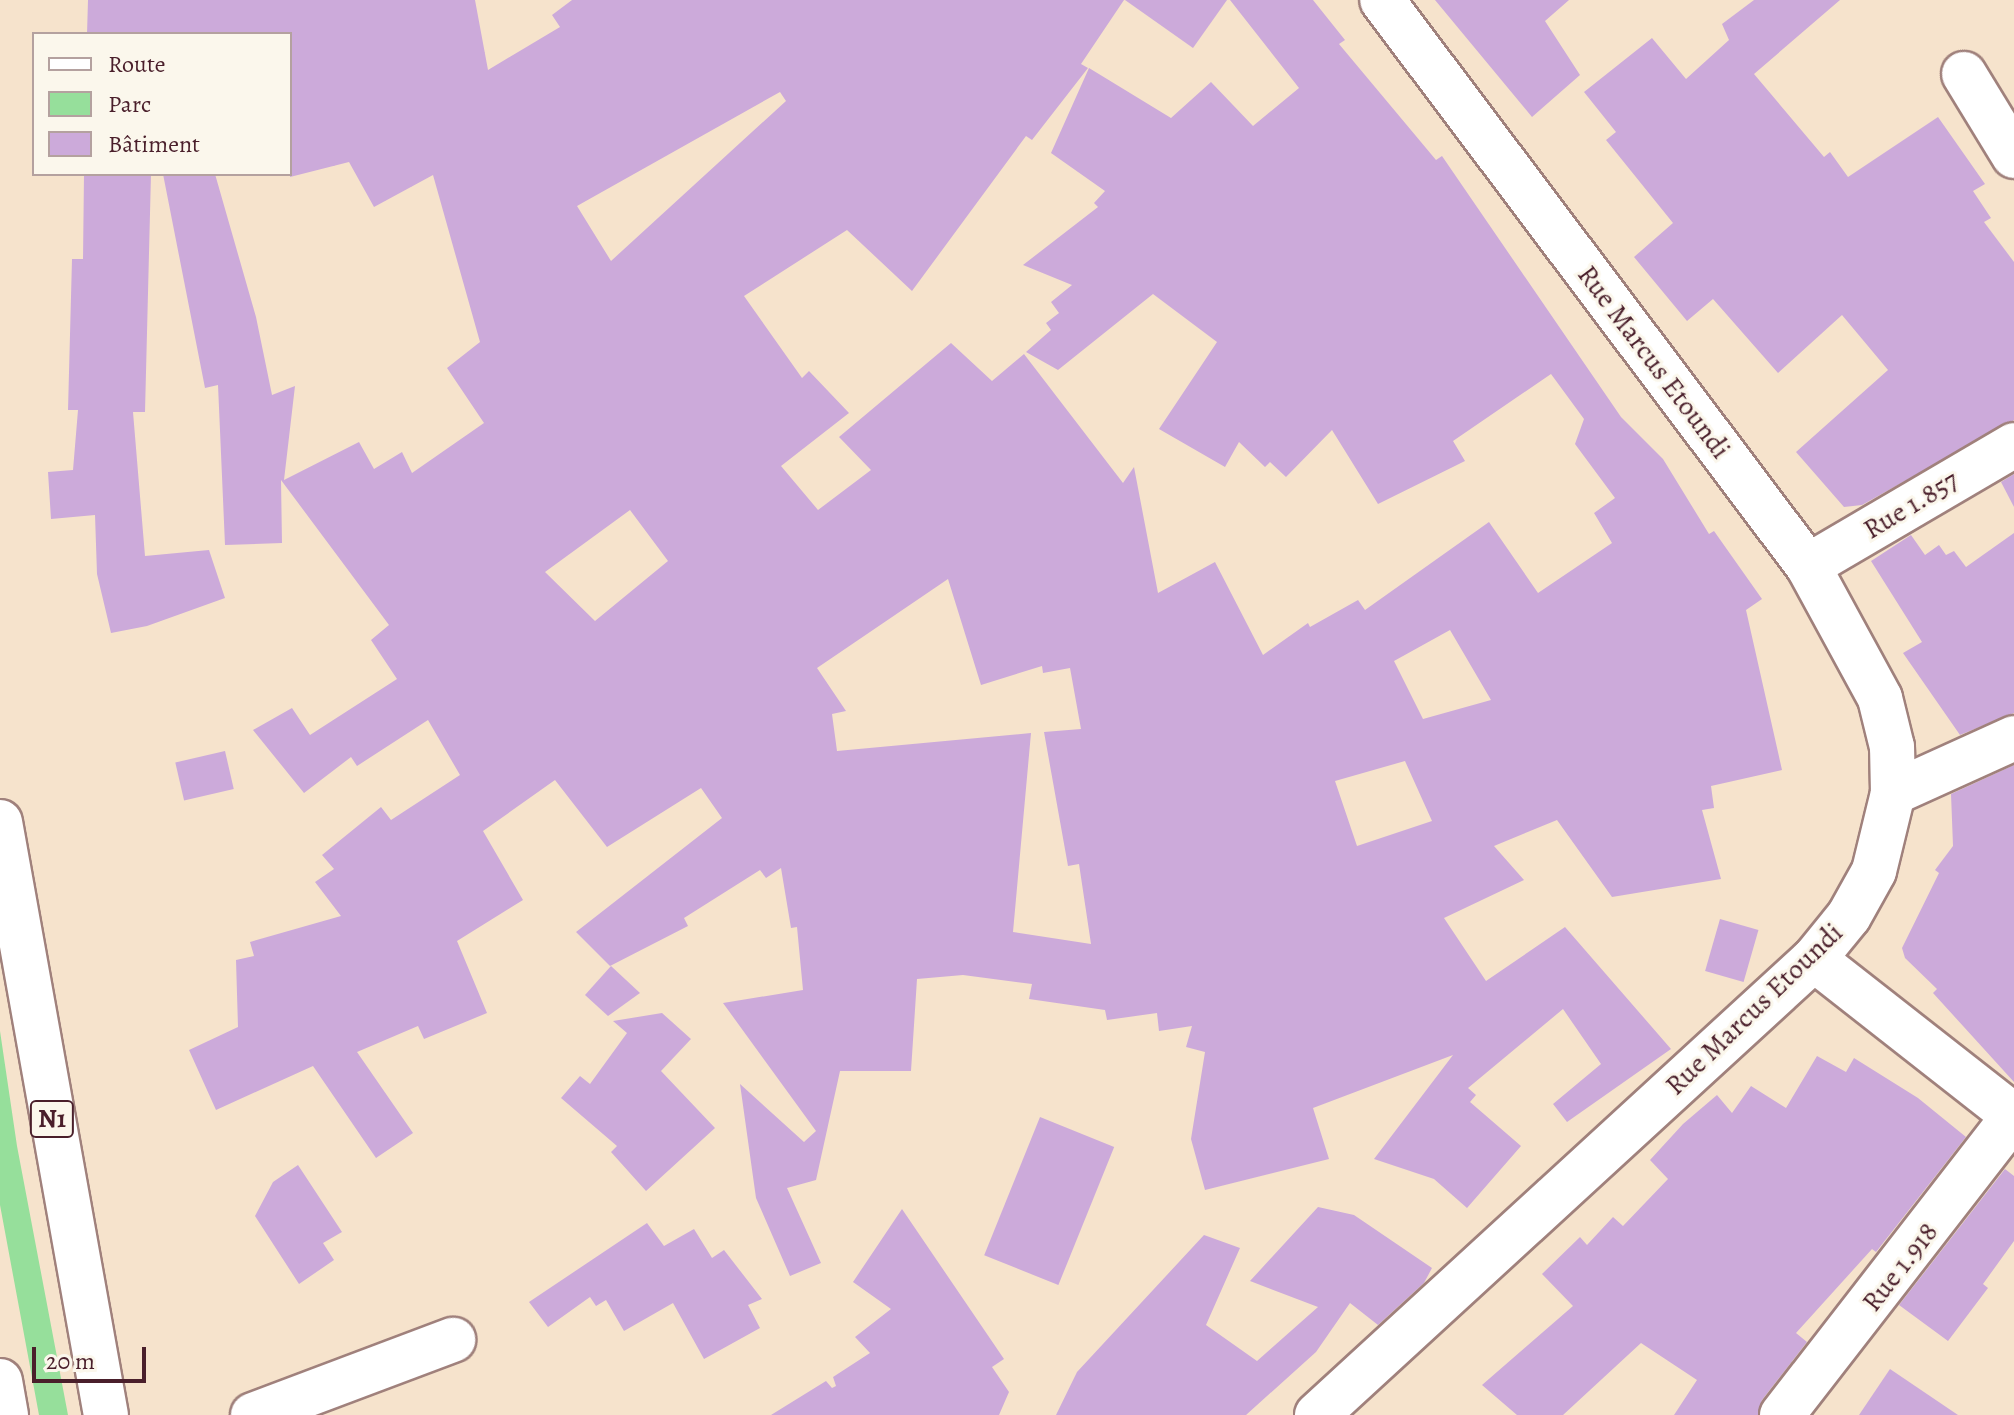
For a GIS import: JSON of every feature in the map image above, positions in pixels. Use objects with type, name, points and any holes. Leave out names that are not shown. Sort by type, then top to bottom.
[{"type":"main road","name":"Rue Marcus Etoundi","points":[[1317,1415],[1814,959],[1849,916],[1874,871],[1893,793],[1892,747],[1880,698],[1808,566],[1382,0]]},
{"type":"main road","points":[[1964,74],[2014,156]]},
{"type":"main road","name":"Rue 1.857","points":[[1808,566],[2014,445]]},
{"type":"main road","points":[[1893,793],[2014,738]]},
{"type":"main road","name":"N1","points":[[0,822],[106,1415]]},
{"type":"main road","points":[[1814,959],[2014,1116]]},
{"type":"main road","name":"Rue 1.918","points":[[1782,1415],[2014,1116]]},
{"type":"main road","points":[[253,1415],[453,1340]]},
{"type":"main road","points":[[0,1381],[6,1415]]},
{"type":"green space","points":[[0,1031],[17,1146],[68,1415],[39,1415],[0,1205]]},
{"type":"building","points":[[88,0],[475,0],[488,70],[560,27],[552,15],[572,0],[1124,0],[1081,64],[1088,68],[1032,140],[1026,136],[912,291],[847,230],[744,296],[802,378],[809,371],[849,413],[781,466],[818,510],[871,470],[839,437],[951,343],[992,381],[1024,354],[1123,483],[1134,467],[1158,593],[1215,562],[1263,655],[1308,623],[1310,627],[1358,600],[1365,610],[1489,522],[1538,593],[1612,543],[1594,513],[1615,498],[1575,444],[1584,419],[1551,374],[1453,441],[1465,461],[1378,504],[1332,430],[1286,477],[1270,462],[1265,467],[1239,442],[1225,467],[1159,429],[1217,342],[1153,294],[1058,370],[1026,352],[1051,330],[1046,323],[1059,313],[1051,302],[1072,285],[1023,265],[1098,207],[1094,203],[1105,191],[1051,153],[1089,68],[1171,118],[1211,82],[1253,126],[1299,88],[1230,0],[1313,0],[1345,40],[1339,44],[1436,160],[1442,156],[1621,417],[1663,459],[1709,534],[1714,531],[1762,599],[1746,610],[1782,770],[1711,786],[1714,808],[1702,810],[1721,879],[1612,897],[1557,820],[1494,846],[1524,880],[1444,918],[1486,981],[1565,927],[1671,1049],[1567,1122],[1553,1104],[1601,1064],[1563,1009],[1468,1088],[1476,1095],[1470,1102],[1521,1146],[1467,1208],[1434,1179],[1374,1159],[1453,1055],[1313,1108],[1329,1159],[1205,1190],[1191,1139],[1205,1052],[1186,1047],[1192,1026],[1159,1031],[1157,1013],[1107,1020],[1105,1010],[1029,999],[1032,984],[963,975],[917,979],[911,1071],[840,1071],[816,1180],[787,1188],[821,1263],[790,1276],[756,1198],[740,1084],[804,1142],[816,1131],[723,1003],[803,990],[797,927],[791,928],[781,868],[766,878],[760,870],[684,918],[688,926],[610,966],[576,932],[722,818],[701,788],[607,847],[555,780],[483,831],[523,900],[457,941],[487,1013],[424,1039],[418,1026],[357,1052],[413,1133],[376,1158],[313,1066],[216,1110],[189,1050],[238,1027],[236,960],[254,956],[250,942],[341,916],[315,882],[334,869],[322,855],[381,807],[391,820],[460,775],[428,720],[357,766],[351,757],[304,793],[253,730],[292,708],[310,735],[397,679],[371,640],[389,625],[281,480],[282,543],[225,545],[218,385],[205,388],[163,176],[216,176],[256,317],[272,395],[295,386],[284,480],[359,442],[374,469],[402,452],[412,473],[484,423],[447,368],[480,342],[433,175],[374,207],[349,162],[290,177],[292,32],[87,32]],"holes":[[[780,92],[786,101],[611,261],[577,206]],[[630,510],[668,561],[595,621],[545,572]],[[948,579],[981,685],[1042,666],[1043,673],[1070,668],[1081,729],[1044,732],[1068,866],[1079,864],[1091,944],[1013,932],[1031,733],[837,751],[832,714],[846,711],[817,668]],[[1450,630],[1491,700],[1423,719],[1394,661]],[[1405,761],[1432,821],[1357,846],[1335,781]]]},
{"type":"building","points":[[1125,0],[1227,0],[1193,48]]},
{"type":"building","points":[[1435,0],[1569,0],[1545,21],[1580,75],[1532,117]]},
{"type":"building","points":[[1754,0],[1840,0],[1754,74],[1824,157],[1830,152],[1848,177],[1938,117],[1985,184],[1973,191],[1991,218],[1984,222],[2014,262],[2014,420],[1862,505],[1844,507],[1796,452],[1888,370],[1842,315],[1778,373],[1713,299],[1687,321],[1634,257],[1673,223],[1606,140],[1616,132],[1584,92],[1652,38],[1686,79],[1729,40],[1722,24]]},
{"type":"building","points":[[84,176],[151,176],[145,412],[133,412],[145,556],[209,550],[225,598],[147,626],[111,633],[97,574],[95,515],[51,519],[48,472],[73,470],[78,410],[68,410],[72,259],[83,259]]},
{"type":"building","points":[[2014,474],[2014,507],[2001,482]]},
{"type":"building","points":[[2014,533],[2014,713],[1960,735],[1903,653],[1922,642],[1871,561],[1911,535],[1925,555],[1939,545],[1946,555],[1954,551],[1966,567]]},
{"type":"building","points":[[225,751],[234,789],[184,800],[175,762]]},
{"type":"building","points":[[2014,765],[2014,1082],[1933,993],[1937,989],[1905,958],[1902,948],[1939,873],[1935,870],[1953,846],[1951,794]]},
{"type":"building","points":[[1720,919],[1758,930],[1744,982],[1705,971]]},
{"type":"building","points":[[611,966],[640,993],[608,1016],[585,995]]},
{"type":"building","points":[[662,1013],[691,1039],[661,1071],[715,1128],[646,1191],[611,1152],[617,1146],[561,1098],[580,1076],[590,1084],[627,1033],[613,1021]]},
{"type":"building","points":[[1817,1056],[1846,1072],[1854,1058],[1918,1098],[1966,1137],[1876,1252],[1872,1249],[1796,1333],[1807,1342],[1762,1400],[1758,1415],[1674,1415],[1697,1380],[1641,1343],[1563,1415],[1517,1415],[1482,1385],[1573,1306],[1542,1274],[1580,1237],[1587,1245],[1613,1217],[1623,1226],[1668,1179],[1650,1160],[1683,1124],[1717,1095],[1732,1113],[1751,1086],[1786,1108]]},
{"type":"building","points":[[1040,1117],[1114,1147],[1058,1285],[984,1255]]},
{"type":"building","points":[[298,1165],[342,1232],[323,1243],[334,1260],[299,1284],[255,1216],[273,1182]]},
{"type":"building","points":[[2005,1169],[2014,1176],[2014,1241],[1983,1284],[1988,1288],[1948,1341],[1899,1305]]},
{"type":"building","points":[[1318,1207],[1354,1215],[1432,1268],[1424,1283],[1378,1325],[1350,1303],[1316,1352],[1246,1415],[1056,1415],[1077,1372],[1204,1235],[1240,1248],[1206,1325],[1257,1361],[1318,1307],[1250,1281]]},
{"type":"building","points":[[902,1209],[1004,1359],[992,1367],[1009,1392],[999,1415],[771,1415],[826,1381],[832,1388],[836,1386],[833,1377],[870,1353],[855,1337],[891,1309],[853,1282]]},
{"type":"building","points":[[647,1223],[664,1246],[694,1229],[712,1258],[724,1250],[762,1299],[748,1305],[760,1328],[704,1359],[673,1303],[624,1331],[606,1300],[596,1306],[590,1297],[548,1327],[529,1302]]},
{"type":"building","points":[[1890,1369],[1958,1415],[1859,1415]]}]
